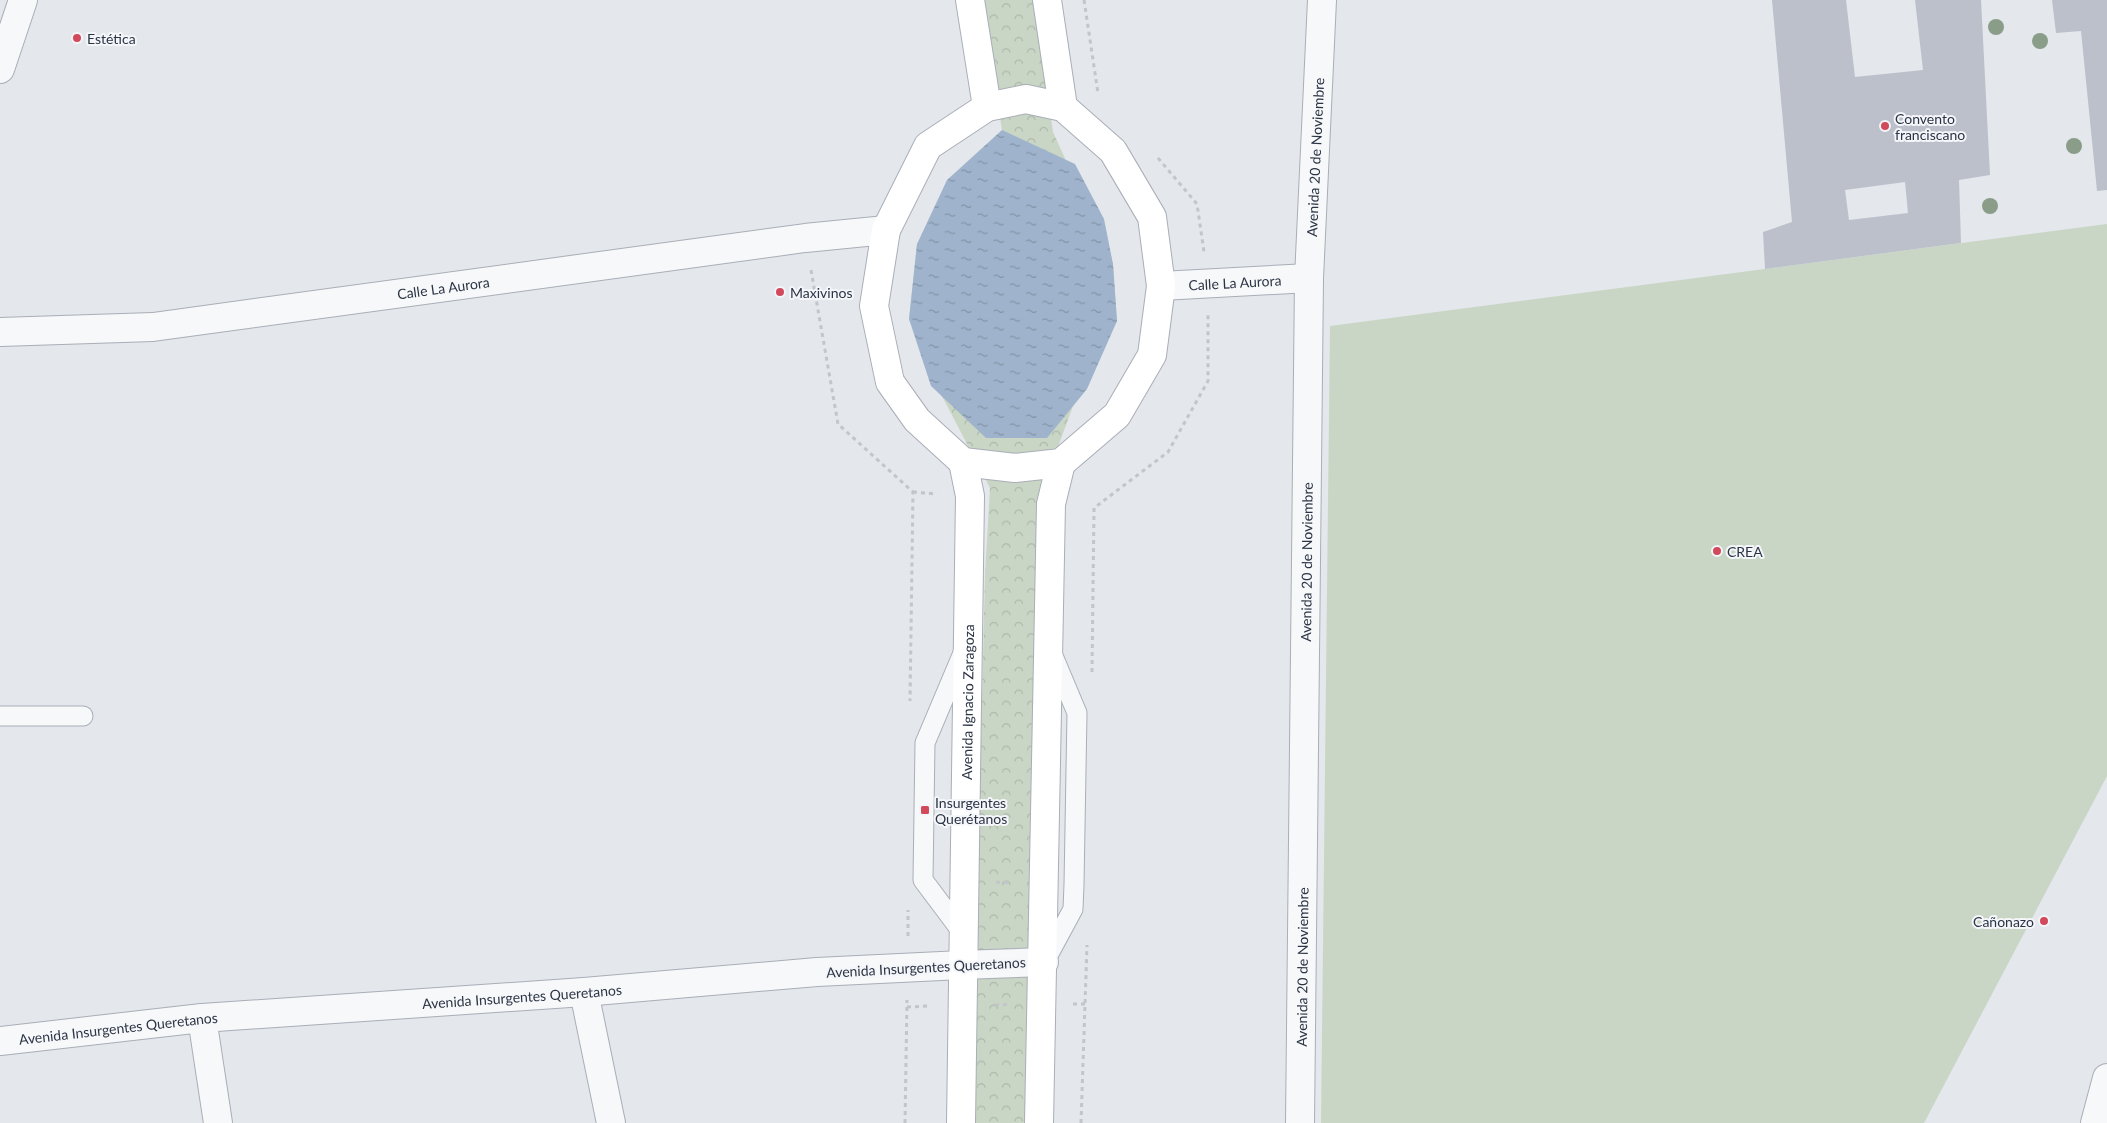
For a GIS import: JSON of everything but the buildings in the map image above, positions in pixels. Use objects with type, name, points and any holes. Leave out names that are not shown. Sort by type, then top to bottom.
[{"type":"main road","points":[[970,0],[987,107]]},
{"type":"main road","points":[[1047,0],[1063,107]]},
{"type":"main road","points":[[1026,98],[1063,107],[1113,151],[1152,217],[1161,286],[1152,355],[1117,415],[1061,463],[1015,468],[963,462],[917,420],[890,382],[874,306],[886,230],[928,146],[987,107],[1026,98]]},
{"type":"main road","name":"Avenida Ignacio Zaragoza","points":[[960,1123],[970,496],[963,462]]},
{"type":"main road","points":[[1039,1123],[1044,962],[1051,504],[1061,463]]},
{"type":"street","points":[[0,69],[23,0]]},
{"type":"street","name":"Avenida 20 de Noviembre","points":[[1300,1123],[1309,278],[1322,0]]},
{"type":"street","name":"Calle La Aurora","points":[[0,332],[153,327],[805,238],[886,230]]},
{"type":"street","name":"Calle La Aurora","points":[[1161,286],[1309,278]]},
{"type":"street","name":"Avenida Insurgentes Queretanos","points":[[0,1041],[202,1018],[584,992],[817,972],[1044,962]]},
{"type":"street","points":[[584,992],[611,1123]]},
{"type":"street","points":[[202,1018],[218,1123]]},
{"type":"street","points":[[2095,1123],[2107,1078]]},
{"type":"lane","points":[[962,932],[923,880],[925,743],[968,643]]},
{"type":"lane","points":[[1044,962],[1073,909],[1077,722],[1077,713],[1049,644]]},
{"type":"lane","points":[[0,716],[83,716]]},
{"type":"path","points":[[1084,0],[1098,97]]},
{"type":"path","points":[[1092,677],[1094,508],[1168,452],[1208,381],[1209,284],[1197,204],[1153,152]]},
{"type":"path","points":[[805,238],[838,424],[913,492],[910,710]]},
{"type":"path","points":[[963,882],[1044,884]]},
{"type":"path","points":[[1081,1123],[1088,935]]},
{"type":"green space","points":[[981,0],[1033,0],[1053,132],[1113,264],[1117,321],[1073,406],[1040,496],[1028,1123],[972,1123],[985,574],[990,488],[943,398],[909,319],[917,244],[1002,130]]},
{"type":"green space","name":"CREA","points":[[2107,224],[2107,776],[1924,1123],[1321,1123],[1330,326]]},
{"type":"water","points":[[1002,130],[1075,164],[1104,219],[1113,264],[1117,321],[1087,389],[1047,438],[986,438],[931,386],[909,319],[917,244],[947,180]]},
{"type":"place","name":"Estética","points":[[77,38]]},
{"type":"place","name":"Convento franciscano","points":[[1885,126]]},
{"type":"place","name":"Maxivinos","points":[[780,292]]},
{"type":"place","name":"CREA","points":[[1717,551]]},
{"type":"place","name":"Insurgentes Querétanos","points":[[925,810]]},
{"type":"place","name":"Cañonazo","points":[[2044,921]]}]
